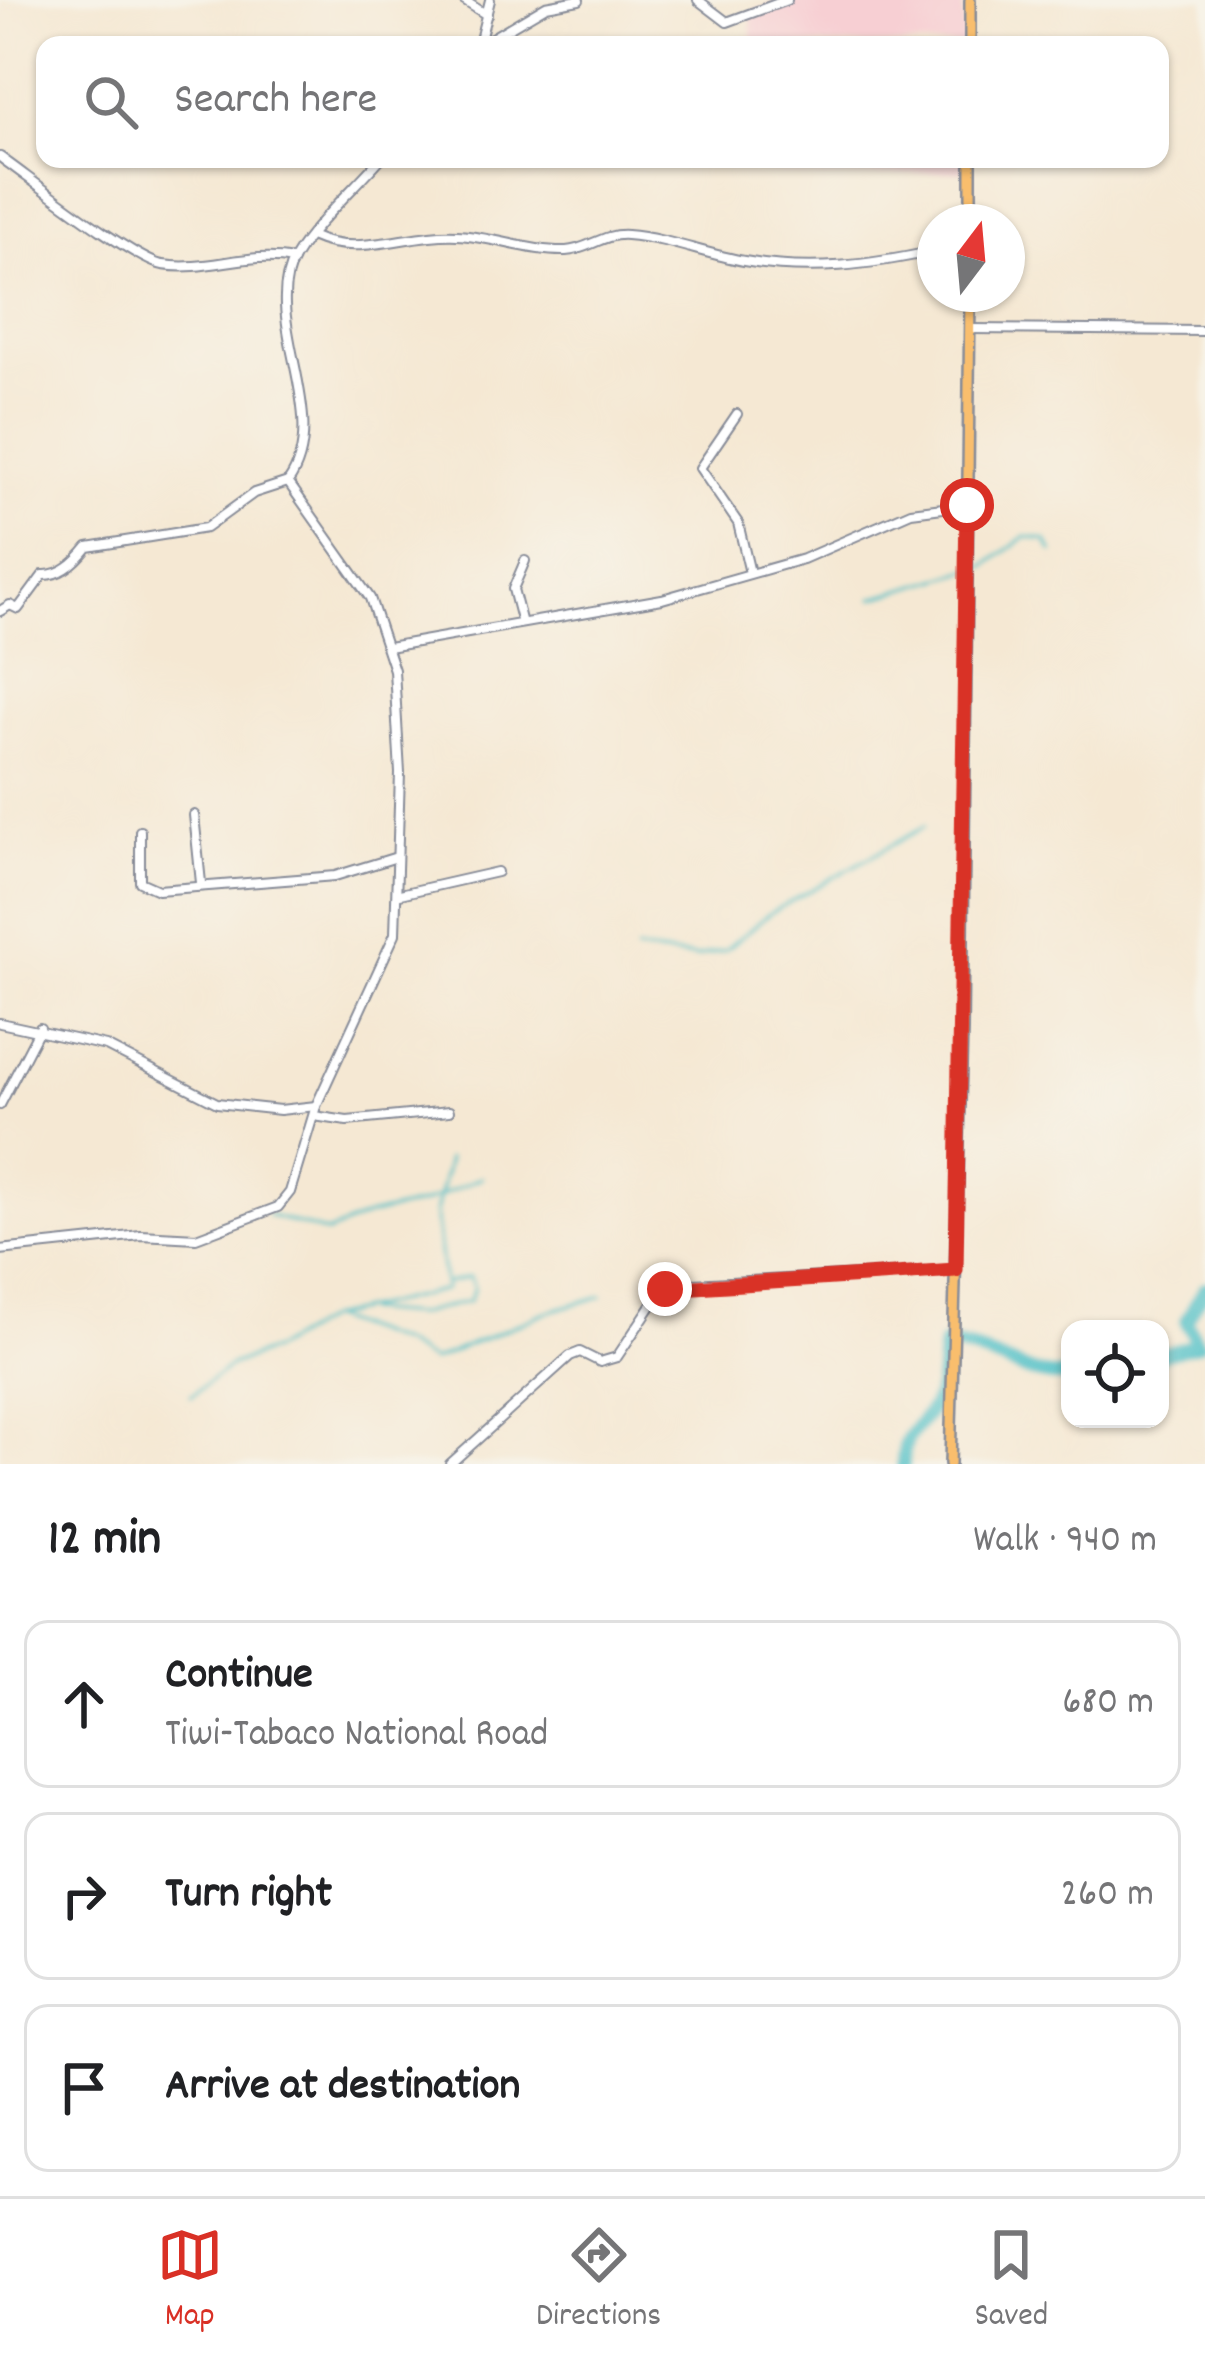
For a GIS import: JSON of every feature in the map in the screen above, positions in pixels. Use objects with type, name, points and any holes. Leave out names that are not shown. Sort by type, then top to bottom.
[{"type":"main road","points":[[970,0],[970,36]]},
{"type":"main road","points":[[971,168],[971,204]]},
{"type":"main road","points":[[950,1464],[970,312]]},
{"type":"street","points":[[464,0],[487,15]]},
{"type":"street","points":[[482,36],[490,0]]},
{"type":"street","points":[[495,36],[546,5],[579,0]]},
{"type":"street","points":[[698,0],[728,22],[787,0]]},
{"type":"street","points":[[0,158],[145,261],[187,266],[253,257],[293,260]]},
{"type":"street","points":[[0,611],[23,605],[43,575],[53,575],[77,561],[88,547],[206,528],[254,493],[288,482],[300,457],[303,418],[287,299],[293,260],[372,168]]},
{"type":"street","points":[[313,237],[356,246],[403,236],[456,235],[549,251],[575,250],[600,237],[627,235],[747,261],[815,269],[917,254]]},
{"type":"street","points":[[970,329],[1205,331]]},
{"type":"street","points":[[736,414],[700,467],[738,523],[750,573]]},
{"type":"street","points":[[0,1250],[141,1235],[196,1238],[278,1207],[290,1192],[315,1111],[395,934],[400,894],[400,773],[394,670],[358,575],[288,482]]},
{"type":"street","points":[[388,647],[521,620],[644,603],[803,559],[911,512],[967,505]]},
{"type":"street","points":[[521,620],[513,589],[525,561]]},
{"type":"street","points":[[194,815],[201,884]]},
{"type":"street","points":[[140,831],[140,881],[158,890],[335,876],[397,857]]},
{"type":"street","points":[[400,894],[497,872]]},
{"type":"street","points":[[0,1023],[40,1028],[123,1052],[217,1103],[315,1111],[347,1121],[449,1111]]},
{"type":"street","points":[[0,1105],[40,1028]]},
{"type":"street","points":[[450,1464],[575,1352],[595,1361],[616,1357],[659,1294],[672,1286],[956,1270]]},
{"type":"shaded area","points":[[782,0],[963,0],[964,36],[752,36],[751,13]]},
{"type":"shaded area","points":[[758,168],[965,168],[824,177]]},
{"type":"waterway","points":[[873,598],[987,565],[1025,537],[1046,540],[1053,552]]},
{"type":"waterway","points":[[636,951],[697,957],[725,950],[770,913],[924,827]]},
{"type":"waterway","points":[[191,1396],[231,1365],[272,1350],[328,1318],[445,1290],[435,1213],[448,1159]]},
{"type":"waterway","points":[[268,1215],[327,1233],[367,1216],[424,1203],[482,1177]]},
{"type":"waterway","points":[[365,1311],[415,1315],[469,1301],[474,1288],[469,1277],[447,1283]]},
{"type":"waterway","points":[[1169,1352],[1198,1344],[1186,1321],[1205,1288]]},
{"type":"waterway","points":[[330,1318],[400,1343],[432,1361],[543,1313],[602,1296]]},
{"type":"waterway","points":[[903,1464],[909,1437],[937,1397],[945,1345],[1061,1376]]},
{"type":"route","points":[[665,1289],[682,1284],[956,1270],[967,505]]}]
